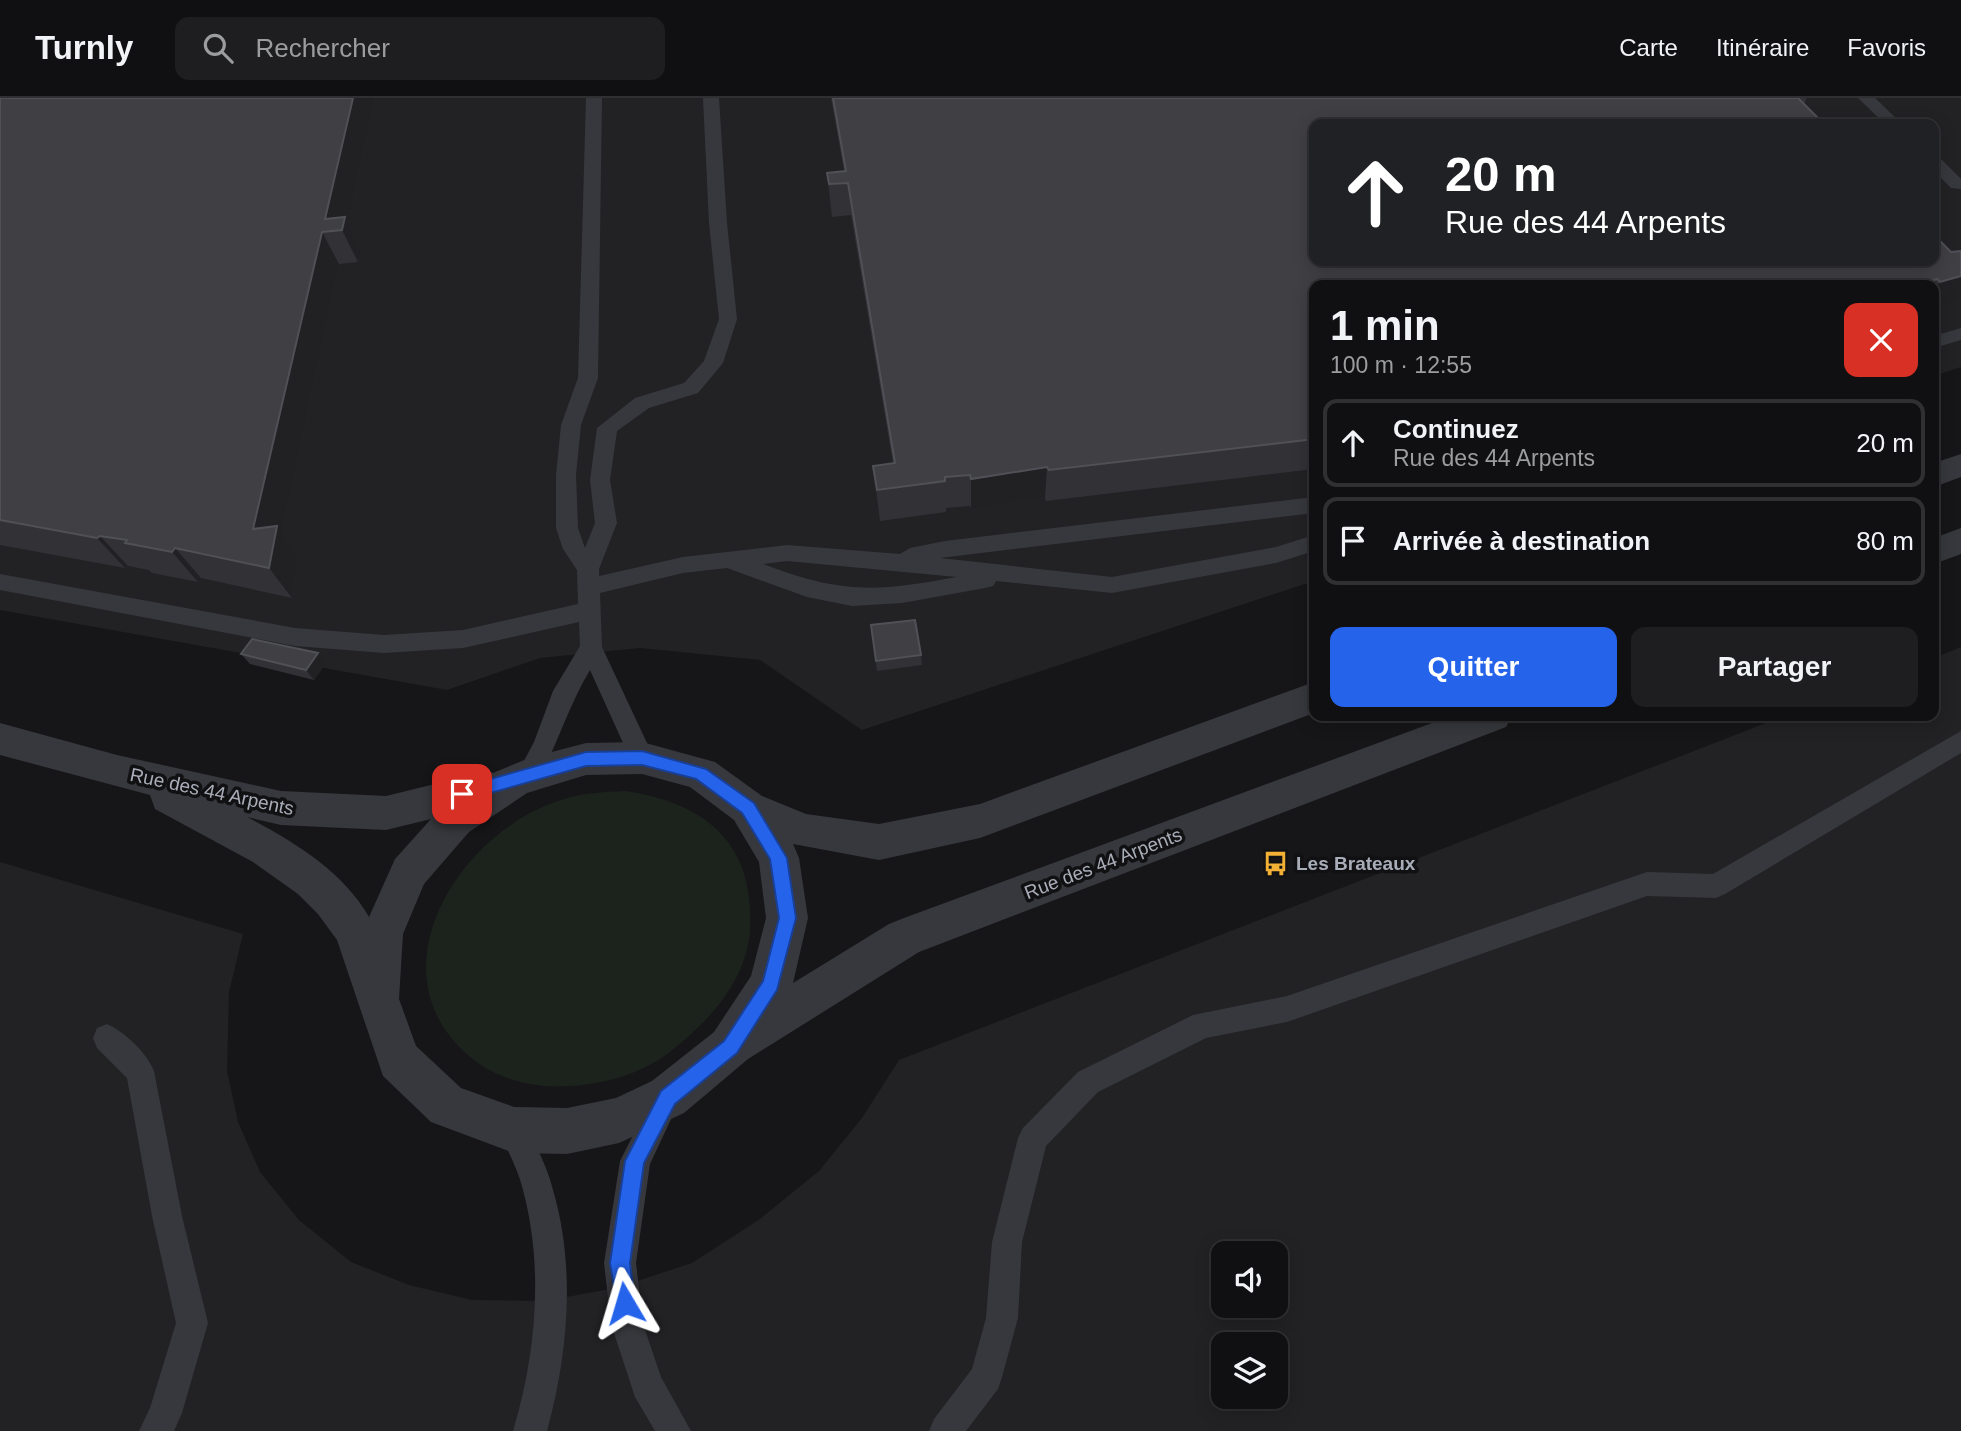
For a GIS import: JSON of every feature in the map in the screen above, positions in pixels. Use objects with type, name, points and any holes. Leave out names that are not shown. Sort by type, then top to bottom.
[{"type":"street","points":[[1939,473],[1961,465]]},
{"type":"street","points":[[1939,549],[1961,541]]},
{"type":"street","name":"Rue des 44 Arpents","points":[[0,738],[117,771],[281,808],[386,813],[586,759],[642,758],[701,774],[748,808],[804,831],[879,842],[980,821],[1309,699]]},
{"type":"street","name":"Rue des 44 Arpents","points":[[117,771],[253,840],[320,887],[351,924],[399,1060],[447,1106],[514,1130],[567,1131],[619,1120],[668,1097],[730,1047],[904,937],[1480,721]]},
{"type":"street","name":"Rue des 44 Arpents","points":[[377,999],[382,934],[409,872],[455,820],[521,778]]},
{"type":"street","name":"Rue des 44 Arpents","points":[[730,1047],[771,984],[787,918],[779,858],[748,808]]},
{"type":"lane","points":[[590,589],[566,528],[566,475],[571,425],[588,378],[594,98]]},
{"type":"lane","points":[[642,758],[592,647],[590,589],[606,523],[600,480],[607,428],[642,403],[691,388],[713,363],[728,319],[711,98]]},
{"type":"lane","points":[[1866,98],[1889,119]]},
{"type":"lane","points":[[1939,167],[1957,184],[1961,184]]},
{"type":"lane","points":[[1939,341],[1961,334]]},
{"type":"lane","points":[[889,561],[945,549],[1309,506]]},
{"type":"lane","points":[[0,582],[295,637],[384,644],[463,639],[590,589],[683,565],[727,559],[787,553],[1112,585],[1263,557],[1309,543]]},
{"type":"lane","points":[[727,559],[818,592],[852,597],[891,595],[1015,575]]},
{"type":"lane","points":[[521,778],[545,744],[565,691],[592,647]]},
{"type":"lane","points":[[946,1431],[986,1377],[1002,1318],[1007,1242],[1033,1138],[1088,1082],[1203,1025],[1287,1009],[1647,884],[1716,886],[1961,741]]},
{"type":"lane","points":[[107,1038],[140,1071],[166,1216],[192,1324],[165,1413],[156,1431]]},
{"type":"lane","points":[[668,1097],[635,1161],[620,1263],[627,1324],[647,1385],[674,1431]]},
{"type":"lane","points":[[514,1130],[541,1199],[549,1267],[549,1322],[539,1403],[530,1431]]},
{"type":"shaded area","points":[[0,98],[1961,98],[1961,367],[1939,374],[1939,280],[1309,280],[1309,583],[862,730],[760,660],[640,648],[540,658],[447,690],[0,610]]},
{"type":"shaded area","points":[[1961,647],[1961,1431],[0,1431],[0,862],[243,934],[229,992],[227,1071],[238,1122],[260,1172],[299,1220],[351,1262],[409,1285],[472,1300],[544,1301],[616,1288],[692,1263],[760,1219],[819,1171],[862,1118],[899,1060],[1771,721],[1939,721],[1939,656]]},
{"type":"shaded area","points":[[626,791],[681,806],[703,818],[721,833],[735,852],[744,874],[749,901],[750,931],[747,950],[733,984],[711,1014],[685,1040],[660,1059],[622,1077],[594,1083],[554,1086],[515,1080],[491,1071],[469,1056],[441,1022],[428,985],[428,947],[439,909],[460,874],[488,843],[521,818],[566,798]]},
{"type":"building","points":[[0,98],[353,98],[325,219],[345,217],[342,230],[322,232],[253,529],[277,526],[269,568],[175,548],[172,552],[125,543],[127,540],[100,536],[97,538],[0,520]]},
{"type":"building","points":[[833,98],[1798,98],[1819,119],[1309,119],[1309,266],[1939,266],[1939,240],[1951,252],[1961,251],[1961,276],[1940,282],[1937,279],[1309,280],[1309,440],[1049,470],[1047,467],[971,479],[970,475],[945,477],[945,481],[877,490],[873,466],[895,463],[848,183],[829,184],[827,173],[846,171]]},
{"type":"building","points":[[915,620],[921,655],[876,661],[871,625]]},
{"type":"building","points":[[252,639],[318,653],[306,670],[241,654]]},
{"type":"place","name":"Les Brateaux","points":[[1276,863]]},
{"type":"route","points":[[462,794],[586,759],[642,758],[701,774],[748,808],[779,858],[787,918],[771,984],[730,1047],[668,1097],[635,1161],[620,1263],[625,1303]]}]
